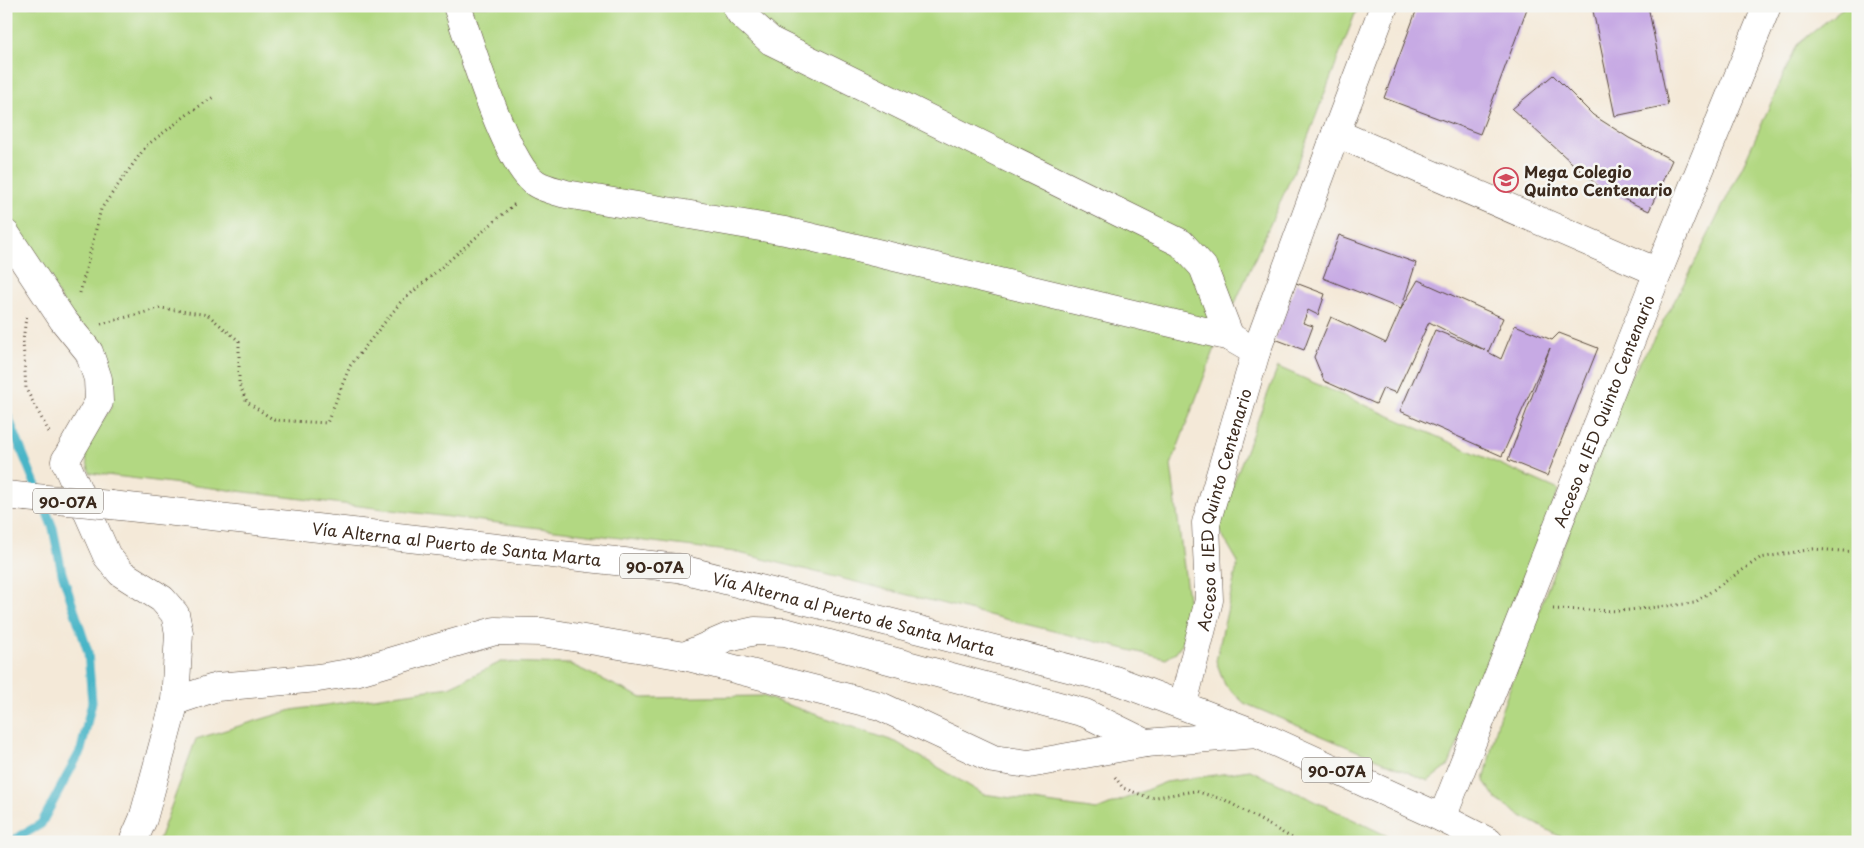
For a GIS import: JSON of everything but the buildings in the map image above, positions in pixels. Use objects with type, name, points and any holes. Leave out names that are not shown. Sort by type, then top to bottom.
[{"type":"street","points":[[457,6],[503,134],[523,171],[536,184],[566,194],[786,231],[1230,337],[1256,352]]},
{"type":"street","points":[[736,6],[741,14],[771,41],[1181,243],[1203,266],[1230,337]]},
{"type":"street","name":"Acceso a IED Quinto Centenario","points":[[1183,704],[1209,600],[1206,523],[1256,352],[1384,6]]},
{"type":"street","name":"Acceso a IED Quinto Centenario","points":[[1442,818],[1658,272],[1767,6]]},
{"type":"street","points":[[1336,132],[1658,272]]},
{"type":"street","points":[[6,234],[70,329],[89,352],[98,379],[99,402],[65,461],[107,556],[121,573],[162,599],[175,614],[178,633],[175,702],[143,819],[133,842]]},
{"type":"street","name":"Vía Alterna al Puerto de Santa Marta","points":[[16,496],[678,568],[1115,680],[1183,704],[1257,734],[1442,818],[1489,842]]},
{"type":"street","points":[[175,702],[217,687],[318,678],[355,672],[495,631],[542,632],[684,656],[880,706],[993,759],[1029,764],[1096,750],[1146,743],[1257,734]]},
{"type":"street","points":[[684,656],[728,637],[754,631],[785,632],[1085,713],[1146,743]]},
{"type":"path","points":[[215,96],[146,146],[102,209],[70,329],[104,323],[161,308],[208,315],[239,341],[239,384],[247,402],[274,420],[327,423],[350,366],[400,304],[536,184]]},
{"type":"path","points":[[31,272],[23,341],[26,389],[65,461]]},
{"type":"path","points":[[1525,608],[1620,611],[1694,603],[1760,558],[1813,549],[1858,552]]},
{"type":"path","points":[[1096,750],[1123,788],[1150,798],[1195,791],[1225,800],[1299,842]]},
{"type":"green space","points":[[6,6],[1358,6],[1301,155],[1215,348],[1171,465],[1192,630],[1175,653],[1166,659],[735,552],[90,473],[83,448],[112,407],[96,357],[24,238],[6,220]]},
{"type":"green space","points":[[1845,6],[1858,6],[1858,842],[1570,842],[1518,814],[1496,799],[1484,781],[1499,717],[1621,393],[1656,335],[1689,274],[1744,163],[1797,45]]},
{"type":"green space","points":[[1278,367],[1559,490],[1449,765],[1428,781],[1244,703],[1225,685],[1216,661],[1238,562],[1217,526]]},
{"type":"green space","points":[[501,662],[570,664],[642,698],[762,696],[896,742],[983,794],[1097,810],[1166,782],[1250,770],[1400,842],[158,842],[196,739],[292,710],[449,687]]},
{"type":"waterway","points":[[6,412],[53,528],[62,573],[88,652],[92,702],[81,750],[41,824],[10,842]]},
{"type":"place","name":"Mega Colegio Quinto Centenario","points":[[1506,180]]}]
